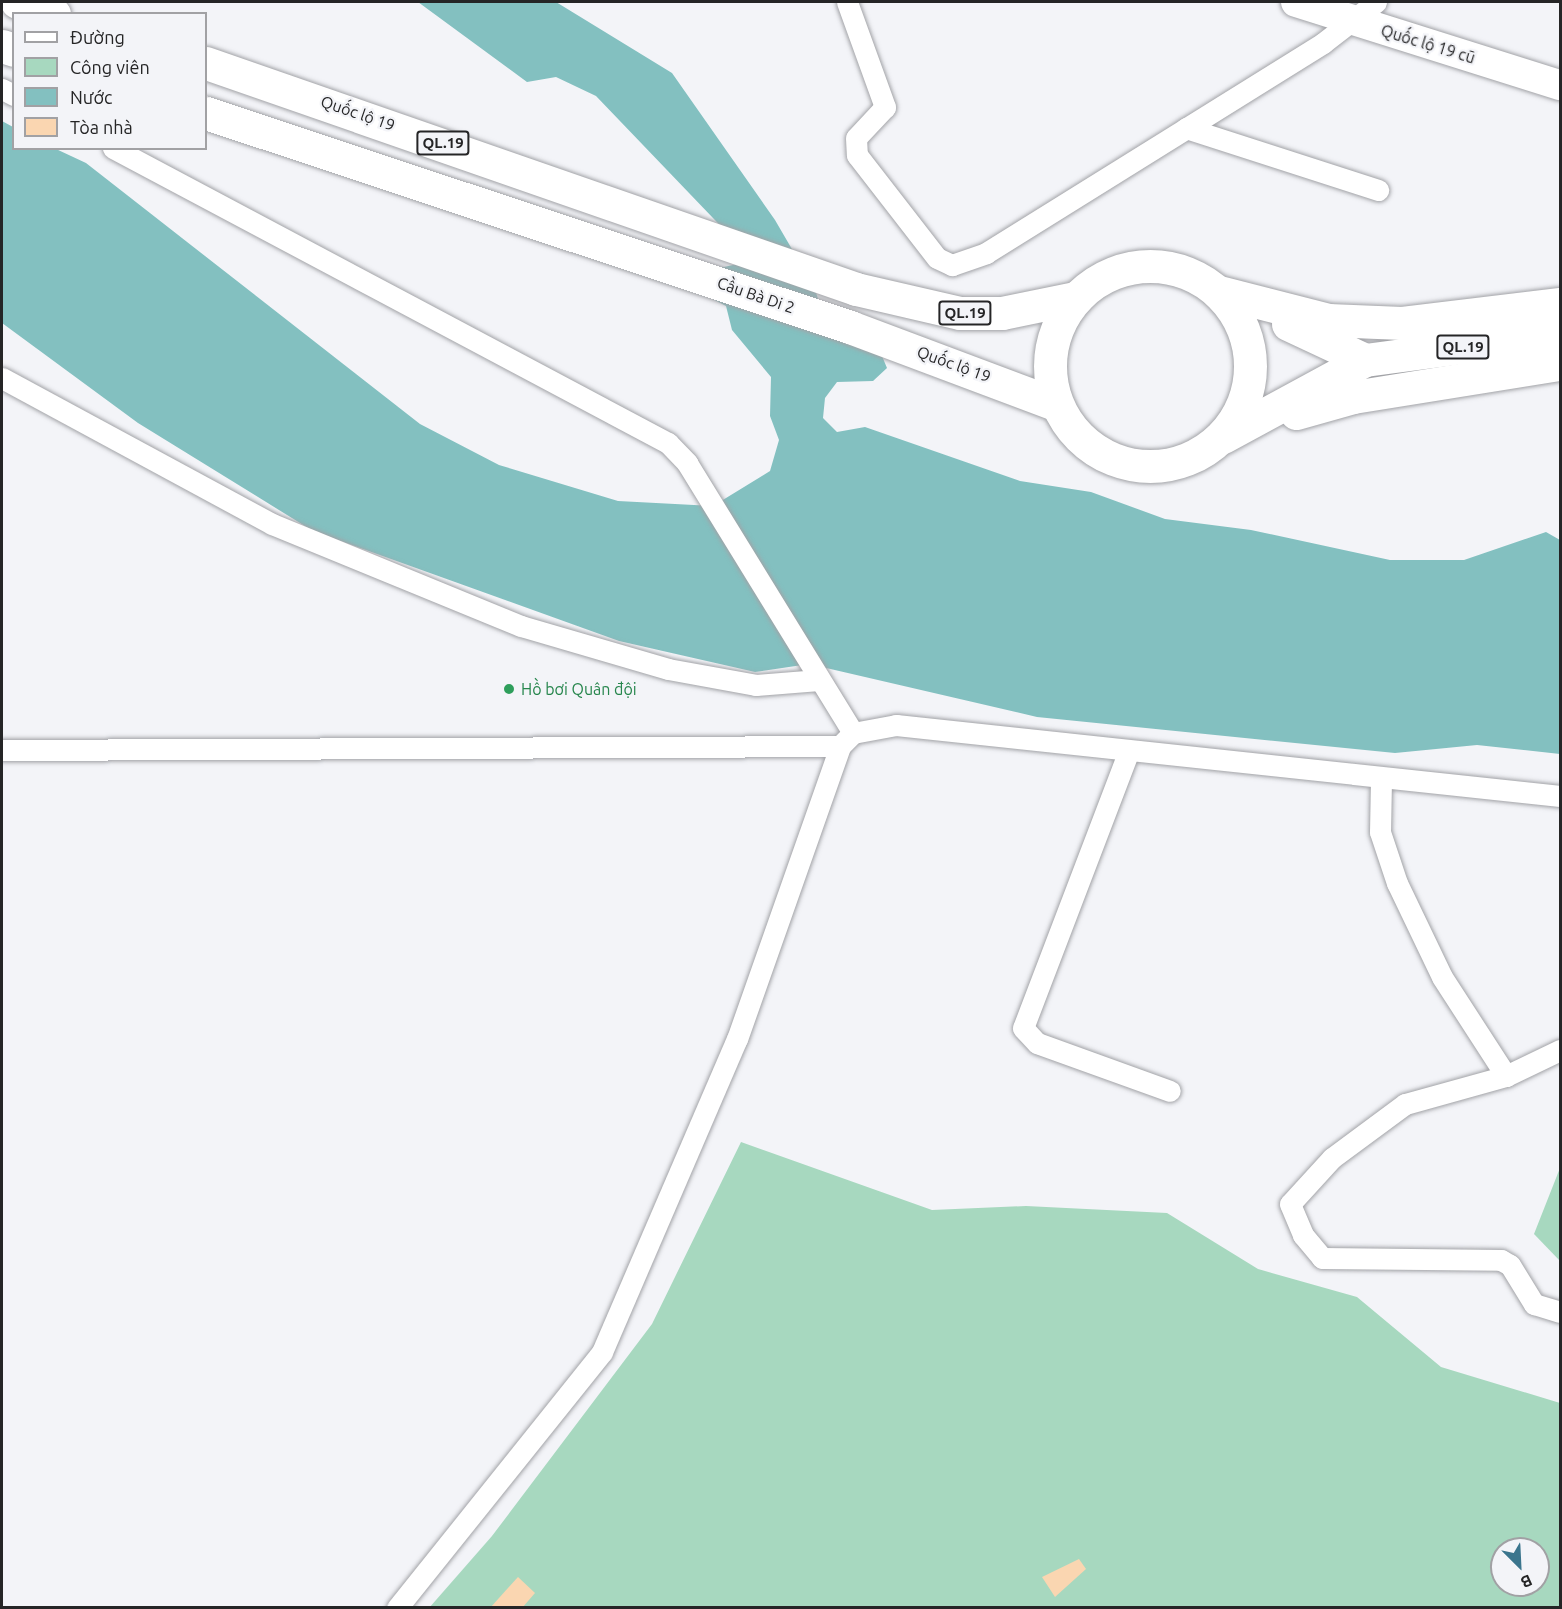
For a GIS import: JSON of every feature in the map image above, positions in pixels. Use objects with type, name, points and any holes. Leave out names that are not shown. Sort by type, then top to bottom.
[{"type":"highway","points":[[17,2],[48,12]]},
{"type":"highway","name":"Quốc lộ 19","points":[[207,63],[856,289],[960,313],[1002,313],[1075,298]]},
{"type":"highway","name":"Cầu Bà Di 2","points":[[207,113],[661,262],[850,327]]},
{"type":"highway","points":[[1365,360],[1219,292],[1192,274],[1162,266],[1130,268],[1100,279],[1075,298],[1050,349],[1057,405],[1074,432],[1098,453],[1128,464],[1160,466],[1191,457],[1217,440],[1353,397],[1560,364]]},
{"type":"highway","points":[[1219,292],[1328,320],[1402,323],[1560,304]]},
{"type":"highway","points":[[1217,440],[1243,402],[1251,366],[1236,313],[1219,292]]},
{"type":"highway","name":"Quốc lộ 19","points":[[850,327],[1057,405]]},
{"type":"highway","name":"QL.19","points":[[1217,440],[1365,360],[1560,334]]},
{"type":"street","points":[[847,2],[885,107],[856,138],[857,155],[867,176],[937,258],[952,265],[986,253],[1353,21],[1376,2]]},
{"type":"street","name":"Quốc lộ 19 cũ","points":[[1296,2],[1560,85]]},
{"type":"street","points":[[1186,128],[1378,190]]},
{"type":"street","points":[[117,150],[668,443],[713,506],[814,672],[847,739],[737,1038],[602,1352],[397,1608]]},
{"type":"street","points":[[2,378],[272,524],[521,626],[668,669],[756,685],[814,672]]},
{"type":"street","points":[[2,750],[847,739],[896,725],[1128,753],[1381,780],[1560,796]]},
{"type":"street","points":[[1128,753],[1023,1028],[1036,1043],[1170,1091]]},
{"type":"street","points":[[1381,780],[1380,832],[1397,883],[1442,977],[1506,1076]]},
{"type":"street","points":[[1560,1050],[1506,1076],[1405,1104],[1332,1158],[1292,1196],[1293,1216],[1322,1258],[1501,1260],[1510,1265],[1534,1304],[1560,1312]]},
{"type":"green space","points":[[741,1142],[932,1210],[1026,1206],[1167,1213],[1258,1269],[1357,1297],[1441,1367],[1560,1403],[1560,1607],[429,1608],[492,1536],[652,1324]]},
{"type":"green space","points":[[1560,1168],[1560,1261],[1534,1234]]},
{"type":"water","points":[[418,2],[556,2],[672,73],[775,220],[814,287],[830,334],[882,356],[887,368],[873,381],[837,382],[825,398],[823,418],[837,432],[865,427],[1020,481],[1091,492],[1165,519],[1251,530],[1390,560],[1464,560],[1546,532],[1560,540],[1560,754],[1477,745],[1395,753],[1037,717],[809,664],[755,672],[619,641],[313,531],[138,423],[2,323],[2,121],[12,126],[12,150],[58,150],[86,163],[420,424],[499,465],[618,501],[713,506],[770,471],[779,440],[770,416],[771,377],[732,330],[726,306],[696,290],[706,271],[742,263],[736,242],[596,96],[556,77],[527,82]]},
{"type":"building","points":[[1079,1559],[1086,1569],[1055,1597],[1042,1577]]},
{"type":"building","points":[[518,1577],[535,1593],[522,1608],[490,1608]]},
{"type":"place","name":"Hồ bơi Quân đội","points":[[509,689]]}]
